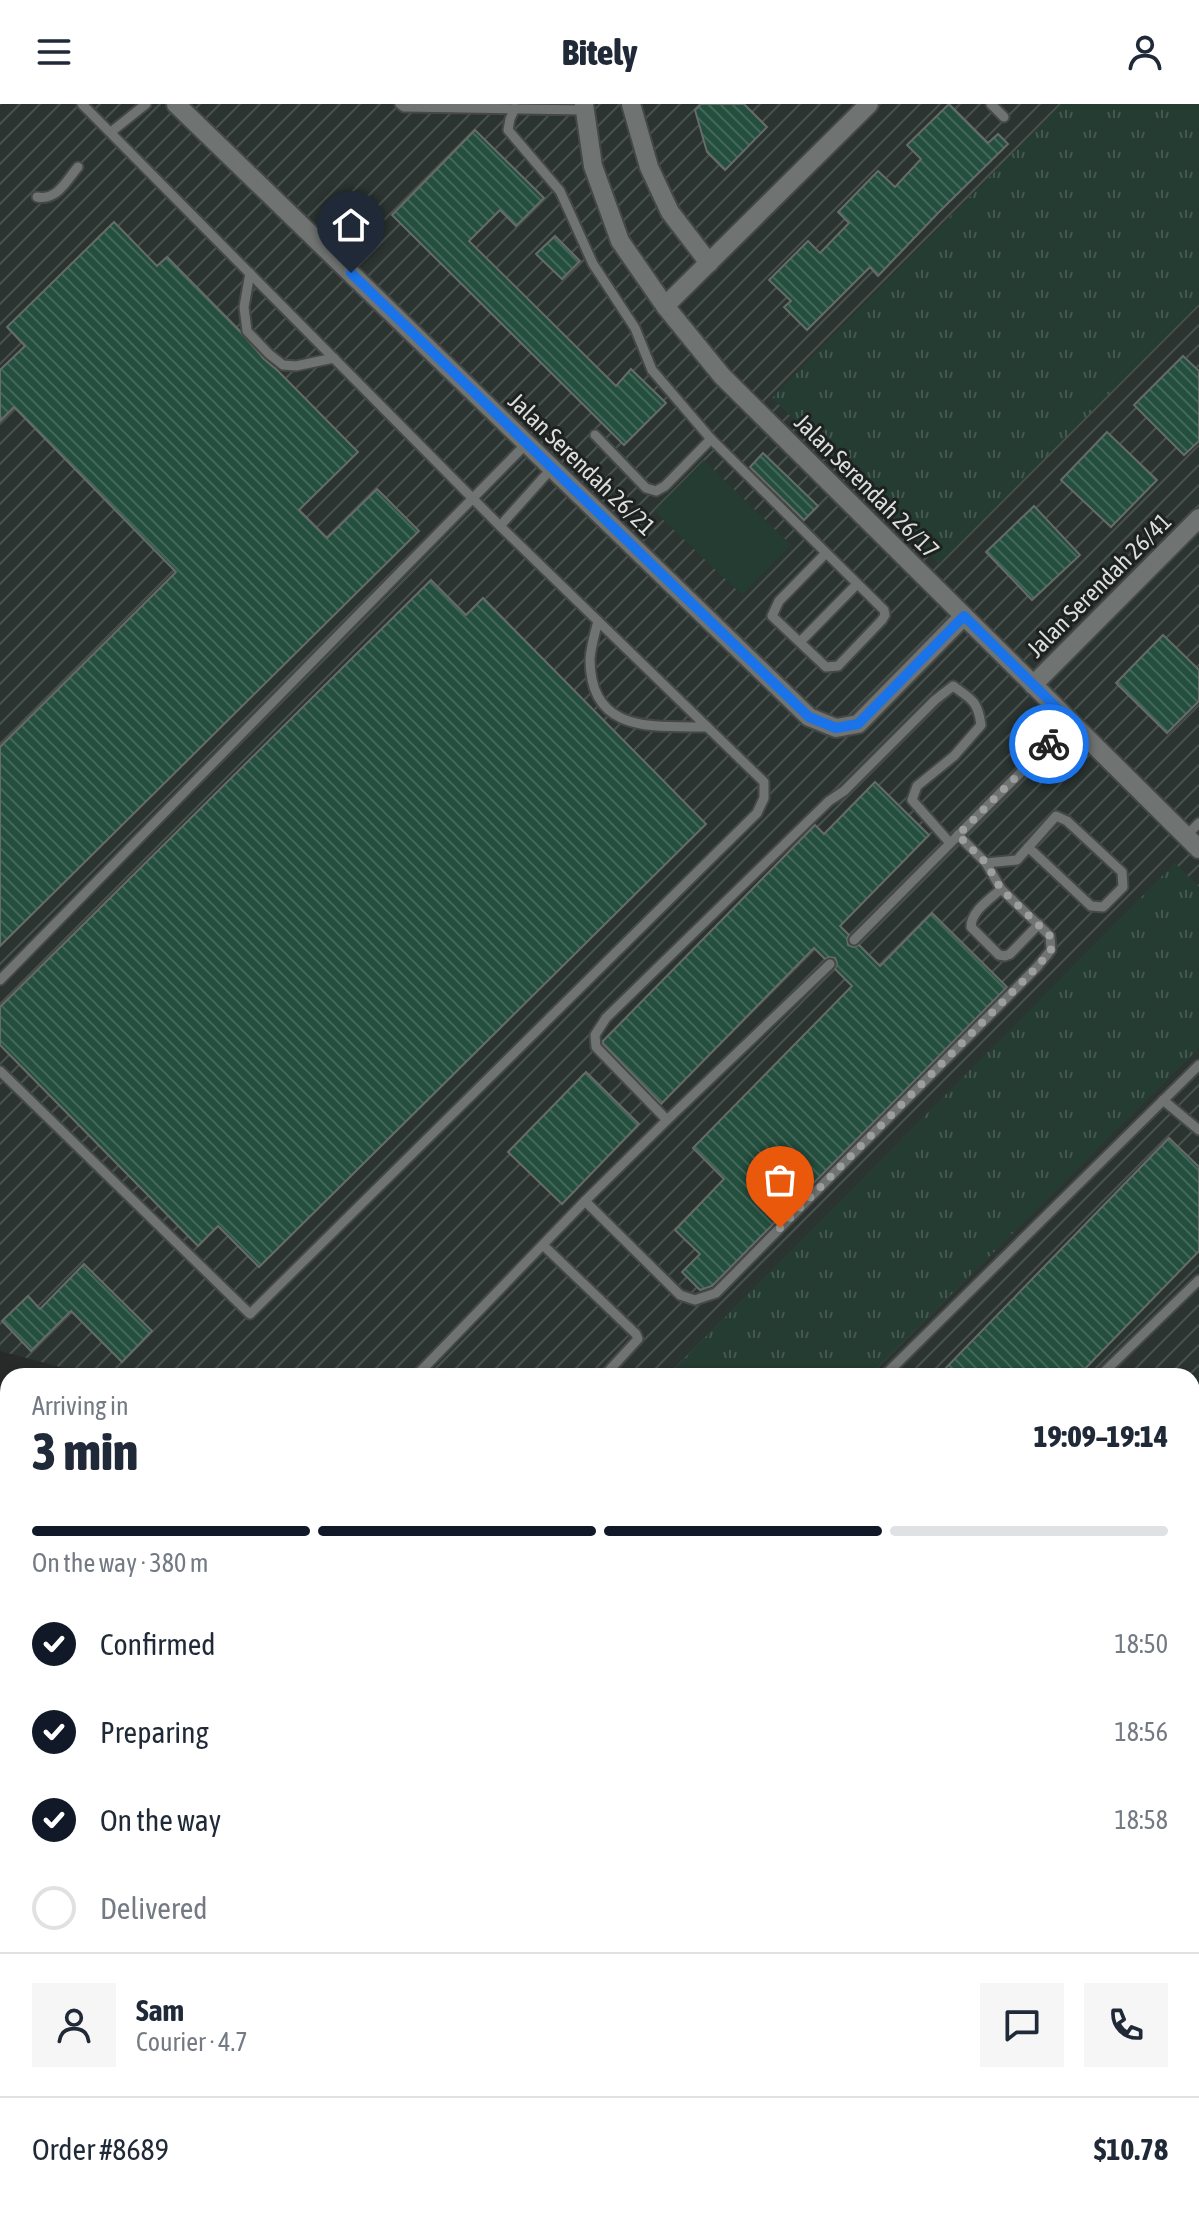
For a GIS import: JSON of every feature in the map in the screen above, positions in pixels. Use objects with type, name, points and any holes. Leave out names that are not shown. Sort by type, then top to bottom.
[{"type":"street","name":"Jalan Serendah 26/21","points":[[176,104],[809,717],[836,728],[858,724],[964,616]]},
{"type":"street","points":[[631,104],[649,167],[670,212],[709,263]]},
{"type":"street","points":[[665,306],[869,104]]},
{"type":"street","name":"Jalan Serendah 26/17","points":[[585,107],[593,166],[620,241],[665,306],[722,376],[1071,722],[1195,836]]},
{"type":"street","name":"Jalan Serendah 26/41","points":[[1033,685],[1199,518]]},
{"type":"lane","points":[[0,1071],[250,1314],[757,813],[764,798],[764,782],[500,526],[82,104]]},
{"type":"lane","points":[[111,132],[146,104]]},
{"type":"lane","points":[[400,104],[404,107],[585,107]]},
{"type":"lane","points":[[991,104],[1004,117]]},
{"type":"lane","points":[[515,108],[508,130],[560,191],[593,264],[635,328],[652,370],[711,439],[884,610],[882,620],[838,666],[832,668],[826,667],[772,616],[779,601],[826,553]]},
{"type":"lane","points":[[37,197],[46,199],[54,196],[78,167]]},
{"type":"lane","points":[[250,273],[244,307],[247,331],[269,354],[283,365],[296,366],[334,358]]},
{"type":"lane","points":[[595,435],[646,488],[656,491],[665,486],[711,439]]},
{"type":"lane","points":[[0,980],[527,443]]},
{"type":"lane","points":[[500,526],[552,468]]},
{"type":"lane","points":[[800,642],[857,584]]},
{"type":"lane","points":[[598,621],[590,657],[595,691],[605,707],[627,722],[707,727]]},
{"type":"lane","points":[[667,1120],[596,1047],[595,1035],[606,1018],[829,801],[844,791],[923,711],[953,686],[979,708],[981,725],[954,756],[917,786],[912,800],[950,843]]},
{"type":"lane","points":[[854,940],[1071,722]]},
{"type":"lane","points":[[986,863],[1017,860],[1028,847],[1056,816],[1067,821],[1122,872],[1123,887],[1103,907],[1091,906],[1028,847]]},
{"type":"lane","points":[[585,1201],[680,1295],[695,1300],[716,1293],[1051,950],[1050,936],[1001,889],[986,863],[958,835]]},
{"type":"lane","points":[[1001,889],[973,915],[970,922],[971,927],[999,955],[1010,954],[1039,924]]},
{"type":"lane","points":[[424,1368],[585,1201],[830,964]]},
{"type":"lane","points":[[892,1368],[1199,1065]]},
{"type":"lane","points":[[1163,1100],[1199,1130]]},
{"type":"lane","points":[[543,1245],[636,1334],[638,1339],[611,1368]]},
{"type":"lane","points":[[1108,1368],[1199,1280]]},
{"type":"shaded area","points":[[0,104],[1199,104],[1199,1368],[64,1368],[0,1351]]},
{"type":"green space","points":[[1061,104],[1199,104],[1199,304],[939,564],[772,398]]},
{"type":"green space","points":[[704,460],[791,545],[742,595],[654,511]]},
{"type":"green space","points":[[1175,863],[1199,887],[1199,1048],[877,1368],[675,1368]]},
{"type":"building","points":[[701,104],[744,104],[767,127],[725,170],[707,152],[695,110]]},
{"type":"building","points":[[949,104],[988,143],[998,134],[1008,144],[878,276],[870,267],[807,330],[784,307],[791,301],[769,280],[808,241],[820,253],[849,223],[838,212],[878,171],[895,187],[921,159],[907,145]]},
{"type":"building","points":[[475,130],[544,198],[516,226],[500,210],[469,241],[616,386],[631,369],[666,403],[624,445],[392,215]]},
{"type":"building","points":[[114,222],[157,266],[167,257],[358,452],[299,510],[327,538],[377,489],[419,531],[0,946],[0,747],[176,572],[14,407],[0,421],[0,370],[25,346],[7,327]]},
{"type":"building","points":[[555,236],[580,261],[562,279],[536,254]]},
{"type":"building","points":[[1183,356],[1199,371],[1199,441],[1184,455],[1134,405]]},
{"type":"building","points":[[1107,432],[1157,480],[1111,527],[1061,480]]},
{"type":"building","points":[[763,453],[818,506],[804,520],[750,467]]},
{"type":"building","points":[[1034,506],[1080,555],[1032,600],[986,552]]},
{"type":"building","points":[[431,580],[466,615],[483,598],[706,824],[259,1267],[218,1226],[198,1246],[0,1045],[0,1007]]},
{"type":"building","points":[[1163,635],[1199,670],[1199,701],[1167,733],[1116,683]]},
{"type":"building","points":[[875,782],[929,835],[840,926],[849,935],[848,945],[859,945],[880,966],[932,913],[1007,987],[712,1286],[700,1290],[682,1272],[700,1254],[675,1230],[724,1179],[693,1148],[852,986],[835,969],[835,958],[825,959],[814,948],[661,1104],[603,1041],[815,825],[824,834]]},
{"type":"building","points":[[586,1072],[639,1124],[562,1204],[508,1152]]},
{"type":"building","points":[[1169,1138],[1199,1167],[1199,1251],[1086,1368],[946,1368]]},
{"type":"building","points":[[84,1264],[152,1331],[122,1362],[71,1311],[31,1351],[2,1321],[28,1296],[40,1309]]},
{"type":"way so far","points":[[780,1228],[1051,950],[1050,936],[1001,889],[986,863],[958,835],[1049,744]]},
{"type":"route","points":[[351,273],[809,717],[836,728],[858,724],[964,616],[1071,722],[1049,744]]}]
